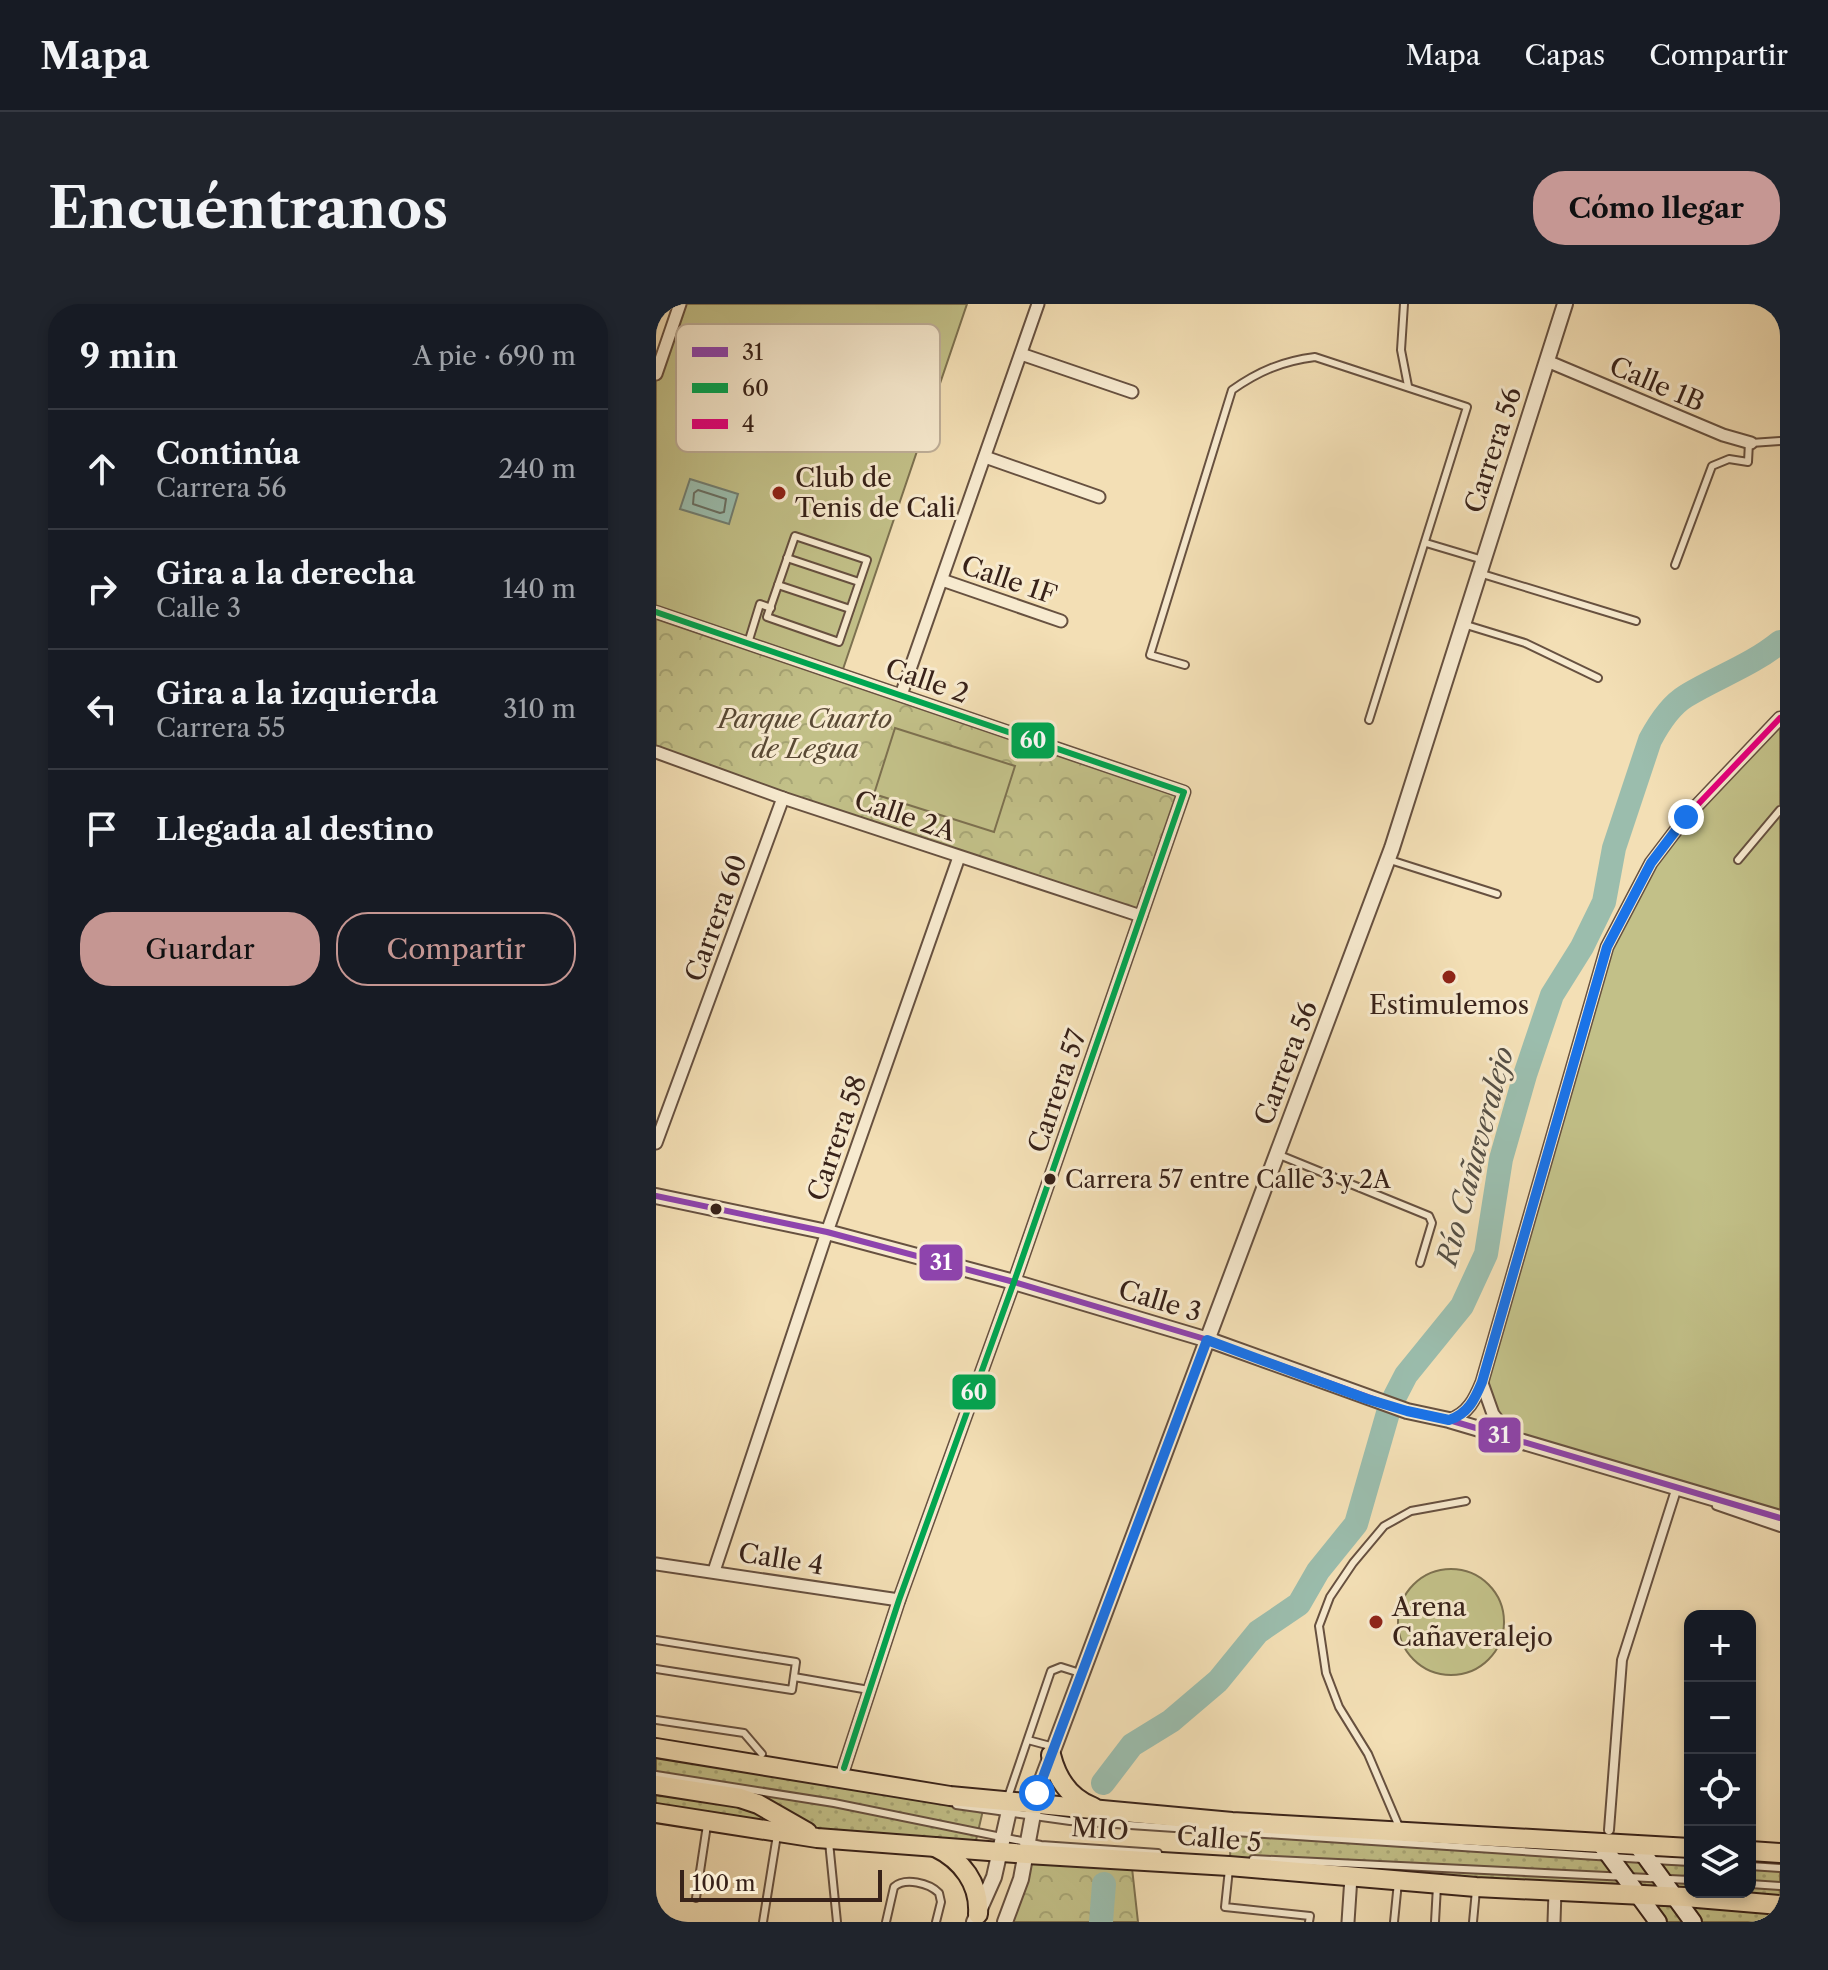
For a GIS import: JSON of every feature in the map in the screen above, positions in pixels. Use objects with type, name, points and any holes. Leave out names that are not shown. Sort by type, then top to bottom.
[{"type":"main road","name":"Calle 5","points":[[656,1737],[950,1786],[1034,1811],[1103,1810],[1232,1822],[1606,1843],[1642,1852],[1684,1848]]},
{"type":"main road","name":"Calle 5","points":[[656,1748],[950,1796],[985,1798]]},
{"type":"main road","points":[[1052,1751],[1057,1774],[1070,1793],[1089,1806],[1103,1810]]},
{"type":"main road","points":[[656,1785],[740,1798],[758,1804],[823,1838]]},
{"type":"main road","name":"Calle 5","points":[[656,1813],[823,1838],[929,1845],[1003,1845],[1398,1881],[1780,1905]]},
{"type":"main road","points":[[1606,1843],[1625,1877],[1658,1922]]},
{"type":"main road","points":[[929,1845],[954,1858],[965,1871],[975,1888],[976,1918]]},
{"type":"main road","points":[[1756,1851],[1780,1853]]},
{"type":"main road","points":[[1642,1852],[1693,1922]]},
{"type":"main road","points":[[1769,1922],[1780,1913]]},
{"type":"street","points":[[656,374],[680,304]]},
{"type":"street","points":[[901,695],[1038,304]]},
{"type":"street","name":"Carrera 56","points":[[1005,1922],[1021,1879],[1034,1811],[1052,1751],[1388,859],[1565,304]]},
{"type":"street","points":[[1021,354],[1132,392]]},
{"type":"street","name":"Calle 1B","points":[[1547,361],[1723,435],[1750,442]]},
{"type":"street","points":[[985,457],[1099,497]]},
{"type":"street","name":"Calle 1F","points":[[942,580],[1061,621]]},
{"type":"street","name":"Calle 2","points":[[656,612],[1184,792]]},
{"type":"street","points":[[1449,1420],[1456,1418],[1475,1401],[1482,1382],[1607,947],[1660,851],[1686,817],[1780,718]]},
{"type":"street","name":"Calle 2A","points":[[657,754],[1141,916]]},
{"type":"street","name":"Carrera 57","points":[[844,1768],[899,1600],[1014,1282],[1184,792]]},
{"type":"street","name":"Carrera 60","points":[[656,1143],[783,798]]},
{"type":"street","name":"Carrera 58","points":[[714,1571],[827,1232],[959,857]]},
{"type":"street","name":"Calle 3","points":[[656,1196],[827,1232],[1014,1282],[1207,1340],[1367,1399],[1449,1420],[1780,1518]]},
{"type":"street","points":[[1482,1382],[1493,1414],[1513,1439]]},
{"type":"street","points":[[1606,1843],[1622,1660],[1677,1487]]},
{"type":"street","name":"Calle 4","points":[[656,1564],[899,1600]]},
{"type":"street","points":[[976,1918],[1003,1845],[1009,1805]]},
{"type":"street","points":[[1348,1922],[1351,1877]]},
{"type":"street","points":[[1554,1922],[1555,1891]]},
{"type":"lane","points":[[1404,304],[1401,350],[1408,386]]},
{"type":"lane","points":[[1185,665],[1150,655],[1232,390],[1257,372],[1291,360],[1315,357],[1467,407],[1369,720]]},
{"type":"lane","points":[[1675,565],[1712,466],[1729,459],[1748,462],[1750,442],[1780,441]]},
{"type":"lane","points":[[795,536],[867,560],[859,582],[839,642],[767,617],[795,536]]},
{"type":"lane","points":[[1426,543],[1481,566],[1636,621]]},
{"type":"lane","points":[[787,558],[859,582]]},
{"type":"lane","points":[[778,585],[850,609]]},
{"type":"lane","points":[[748,643],[760,604],[771,608]]},
{"type":"lane","points":[[1463,624],[1525,643],[1598,678]]},
{"type":"lane","points":[[1738,860],[1780,810]]},
{"type":"lane","points":[[1388,859],[1497,894]]},
{"type":"lane","points":[[1277,1154],[1429,1216],[1432,1223],[1420,1263]]},
{"type":"lane","points":[[1677,1487],[1726,1510],[1780,1528]]},
{"type":"lane","points":[[1401,1830],[1368,1754],[1339,1707],[1326,1673],[1319,1626],[1330,1597],[1384,1526],[1411,1511],[1466,1501]]},
{"type":"lane","points":[[656,1640],[796,1662],[792,1690],[656,1669]]},
{"type":"lane","points":[[656,1755],[1009,1805],[1054,1668],[1081,1673]]},
{"type":"lane","points":[[794,1677],[869,1690]]},
{"type":"lane","points":[[656,1720],[744,1733],[762,1754]]},
{"type":"lane","points":[[1028,1740],[1052,1751]]},
{"type":"lane","points":[[656,1775],[834,1803],[1003,1845]]},
{"type":"lane","name":"MIO","points":[[1034,1811],[1231,1834],[1606,1843]]},
{"type":"lane","points":[[696,1898],[707,1821]]},
{"type":"lane","points":[[763,1922],[777,1832]]},
{"type":"lane","points":[[823,1838],[837,1922]]},
{"type":"lane","name":"MIO","points":[[1028,1848],[1684,1880]]},
{"type":"lane","points":[[1642,1852],[1684,1861]]},
{"type":"lane","points":[[1229,1866],[1225,1907],[1310,1916],[1309,1922]]},
{"type":"lane","points":[[1756,1866],[1780,1868]]},
{"type":"lane","points":[[886,1922],[894,1887],[904,1881],[928,1885],[939,1893],[941,1902],[936,1922]]},
{"type":"lane","points":[[1394,1922],[1398,1881]]},
{"type":"lane","points":[[1435,1922],[1437,1883]]},
{"type":"lane","points":[[1756,1884],[1780,1886]]},
{"type":"lane","points":[[1473,1922],[1476,1887]]},
{"type":"green space","name":"Club de Tenis de Cali","points":[[680,304],[967,304],[940,384],[940,324],[676,324],[676,452],[917,452],[841,675],[656,612],[656,374]]},
{"type":"green space","name":"Parque Cuarto de Legua","points":[[656,612],[1184,792],[1141,916],[656,752]]},
{"type":"green space","points":[[1780,718],[1780,1518],[1513,1439],[1502,1427],[1482,1382],[1607,947],[1651,862]]},
{"type":"green space","points":[[895,728],[1015,766],[994,832],[874,794]]},
{"type":"green space","points":[[1451,1569],[1471,1573],[1489,1584],[1500,1602],[1504,1622],[1500,1642],[1489,1660],[1471,1671],[1451,1675],[1431,1671],[1413,1660],[1402,1642],[1398,1622],[1402,1602],[1413,1584],[1431,1573]]},
{"type":"green space","points":[[656,1755],[983,1810],[974,1849],[656,1813]]},
{"type":"green space","points":[[1231,1834],[1645,1860],[1637,1845],[1684,1848],[1684,1898],[1756,1898],[1756,1851],[1780,1853],[1780,1913],[1769,1922],[1658,1922],[1637,1895],[1493,1888],[1352,1865],[1230,1858]]},
{"type":"green space","points":[[1027,1854],[1131,1859],[1138,1922],[1005,1922]]},
{"type":"water","points":[[690,479],[738,494],[729,524],[680,509]]},
{"type":"waterway","name":"Río Cañaveralejo","points":[[1103,1783],[1132,1745],[1171,1721],[1218,1681],[1258,1632],[1299,1604],[1318,1571],[1356,1524],[1390,1406],[1406,1375],[1462,1306],[1486,1254],[1501,1159],[1525,1075],[1552,995],[1582,947],[1604,902],[1614,848],[1650,740],[1680,700],[1780,642]]},
{"type":"waterway","name":"Río Cañaveralejo","points":[[1101,1922],[1104,1884]]},
{"type":"transit line","name":"60","points":[[656,612],[1184,792],[1014,1282],[899,1600],[844,1768]]},
{"type":"transit line","name":"4","points":[[1449,1420],[1466,1410],[1482,1382],[1607,947],[1651,863],[1686,817],[1780,718]]},
{"type":"transit line","name":"31","points":[[656,1196],[827,1232],[1014,1282],[1215,1342],[1407,1411],[1449,1420],[1780,1518]]},
{"type":"place","name":"Club de Tenis de Cali","points":[[779,493]]},
{"type":"place","name":"Estimulemos","points":[[1449,977]]},
{"type":"place","name":"Carrera 57 entre Calle 3 y 2A","points":[[1050,1179]]},
{"type":"place","name":"Arena Cañaveralejo","points":[[1376,1622]]},
{"type":"route","points":[[1037,1793],[1207,1340],[1407,1411],[1449,1420],[1456,1418],[1475,1401],[1607,947],[1651,863],[1686,817]]}]
